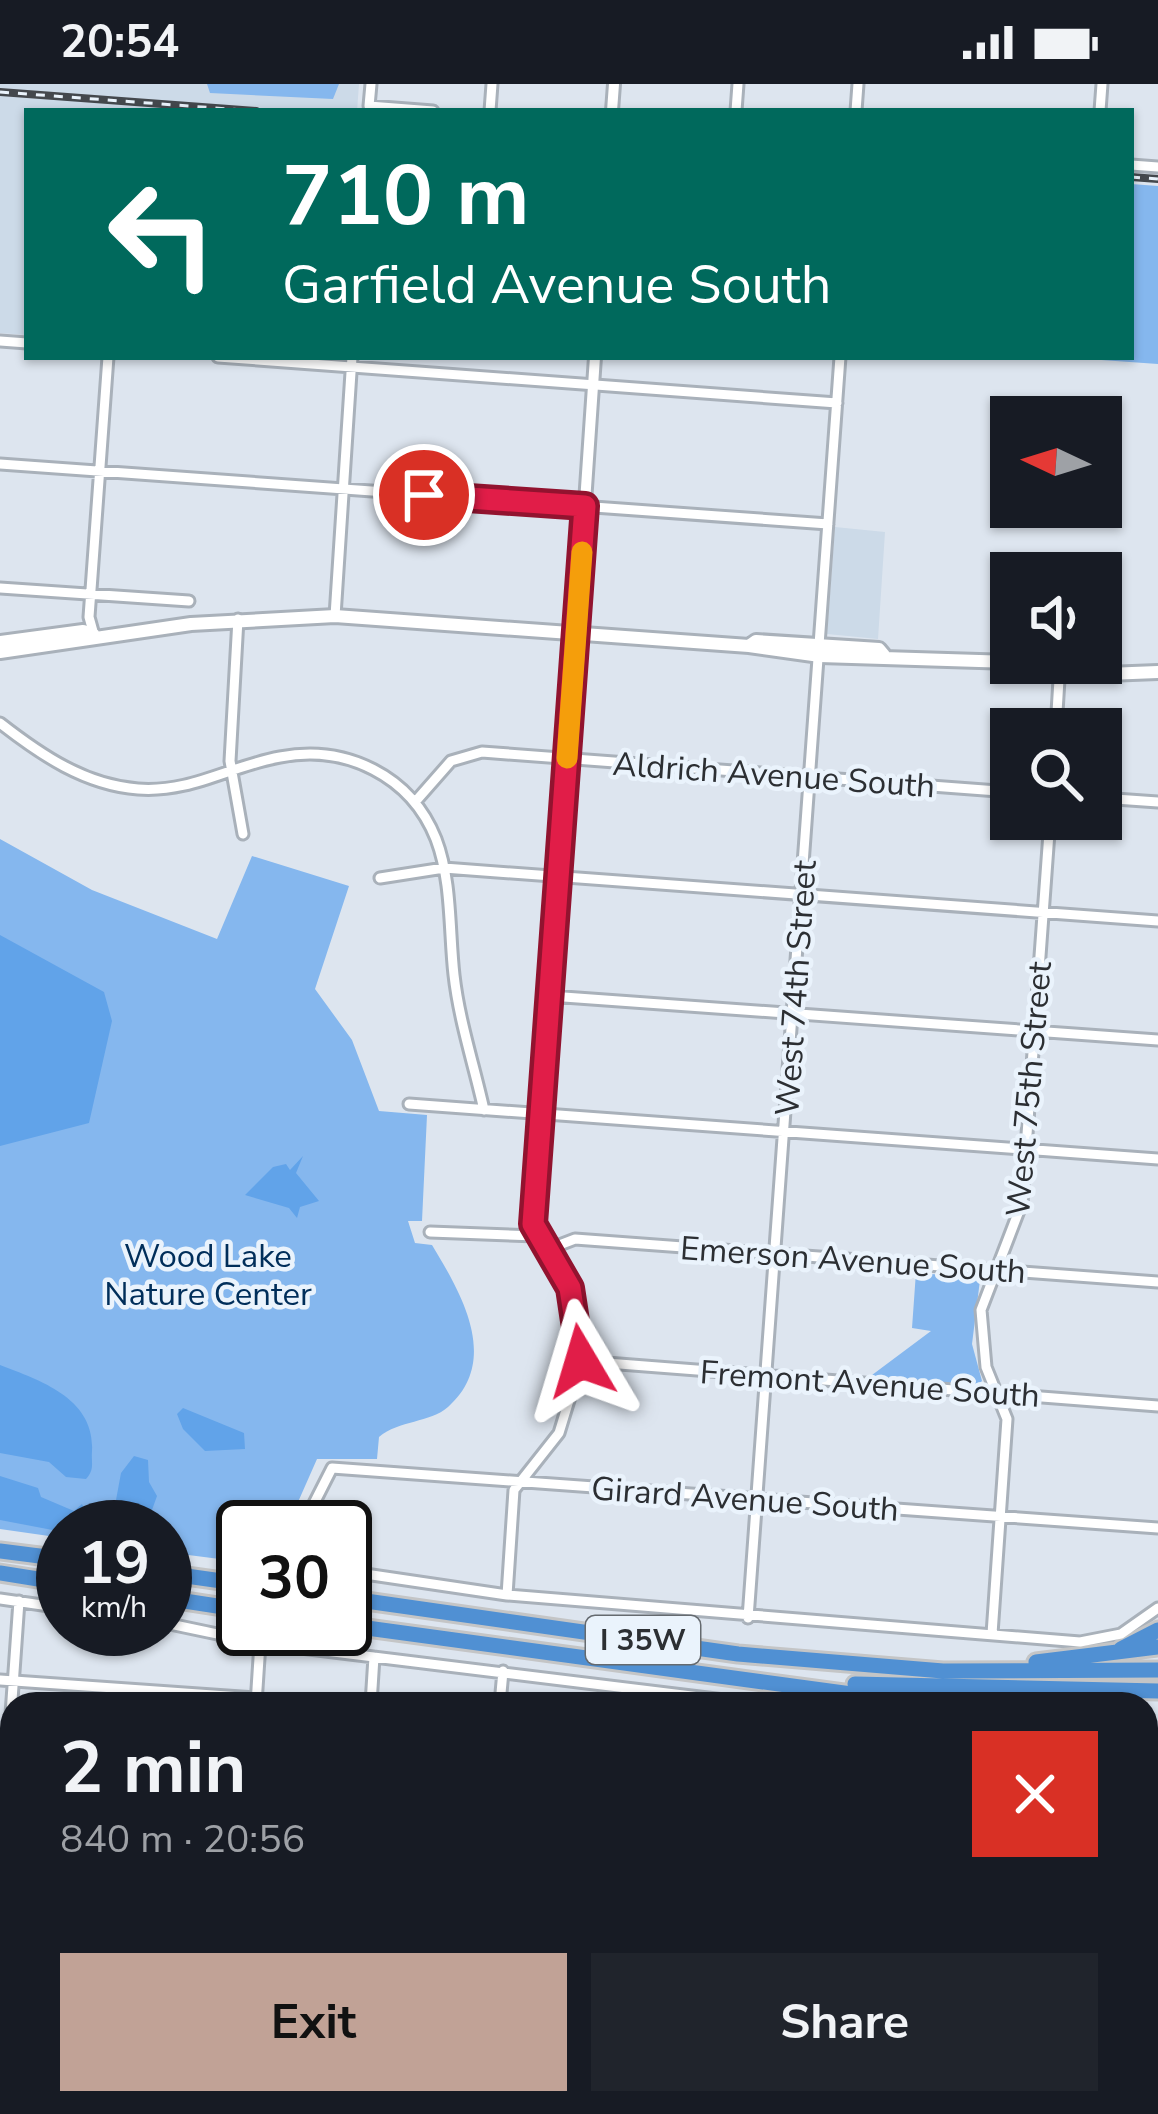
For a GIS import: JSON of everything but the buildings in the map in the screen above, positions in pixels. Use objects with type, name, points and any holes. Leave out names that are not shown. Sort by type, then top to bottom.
[{"type":"highway","points":[[0,1551],[36,1556]]},
{"type":"highway","points":[[0,1574],[36,1579]]},
{"type":"highway","name":"I 35W","points":[[372,1602],[739,1654],[943,1671],[1158,1670]]},
{"type":"highway","name":"I 35W","points":[[372,1628],[804,1684],[1158,1691]]},
{"type":"highway","points":[[1107,1654],[1158,1630]]},
{"type":"highway","points":[[943,1671],[1158,1647]]},
{"type":"highway","points":[[804,1684],[853,1692]]},
{"type":"main road","points":[[0,652],[94,635],[238,620],[335,616],[990,661]]},
{"type":"main road","points":[[0,642],[82,632],[94,635]]},
{"type":"main road","points":[[1122,670],[1158,672]]},
{"type":"street","points":[[370,84],[369,106],[395,108]]},
{"type":"street","points":[[94,635],[92,595],[108,360]]},
{"type":"street","points":[[298,360],[837,403]]},
{"type":"street","points":[[536,1236],[595,360]]},
{"type":"street","name":"West 74th Street","points":[[748,1618],[840,360]]},
{"type":"street","points":[[335,616],[352,362]]},
{"type":"street","points":[[0,464],[828,524]]},
{"type":"street","points":[[0,588],[189,601]]},
{"type":"street","points":[[238,620],[233,773],[243,834]]},
{"type":"street","points":[[0,723],[64,767],[113,786],[166,789],[277,757],[342,758],[382,773],[415,802],[443,868],[454,978],[484,1109]]},
{"type":"street","name":"Aldrich Avenue South","points":[[415,802],[460,755],[567,758],[990,791]]},
{"type":"street","points":[[1122,799],[1158,802]]},
{"type":"street","name":"West 75th Street","points":[[992,1634],[1007,1432],[986,1367],[980,1329],[985,1291],[1016,1227],[1028,1149],[1049,840]]},
{"type":"street","points":[[380,878],[443,868],[1158,921]]},
{"type":"street","points":[[550,996],[1158,1040]]},
{"type":"street","points":[[409,1104],[1158,1159]]},
{"type":"street","points":[[430,1232],[536,1236],[549,1249],[570,1288],[581,1361],[559,1433],[514,1490],[507,1595]]},
{"type":"street","name":"Emerson Avenue South","points":[[549,1249],[575,1240],[1158,1282]]},
{"type":"street","name":"Fremont Avenue South","points":[[581,1361],[1158,1406]]},
{"type":"street","name":"Girard Avenue South","points":[[316,1500],[332,1468],[1158,1528]]},
{"type":"street","points":[[372,1575],[507,1595],[748,1618],[1099,1642],[1134,1629],[1158,1608]]},
{"type":"street","points":[[0,1599],[36,1604]]},
{"type":"street","points":[[12,1692],[20,1601]]},
{"type":"street","points":[[257,1692],[259,1656]]},
{"type":"street","points":[[366,1656],[665,1692]]},
{"type":"street","points":[[372,1692],[374,1657]]},
{"type":"street","points":[[501,1692],[503,1671]]},
{"type":"street","points":[[0,1680],[147,1692]]},
{"type":"shaded area","points":[[0,84],[359,84],[357,108],[24,108],[24,335],[0,333]]},
{"type":"shaded area","points":[[835,527],[885,532],[878,639],[827,634]]},
{"type":"shaded area","points":[[0,935],[104,992],[112,1021],[89,1123],[0,1146]]},
{"type":"shaded area","points":[[303,1156],[296,1173],[319,1201],[300,1207],[297,1218],[289,1208],[245,1195],[273,1167],[286,1164],[290,1170]]},
{"type":"shaded area","points":[[0,1365],[63,1394],[85,1418],[91,1433],[92,1466],[86,1479],[66,1477],[49,1462],[0,1453]]},
{"type":"shaded area","points":[[183,1408],[244,1433],[245,1449],[205,1451],[183,1429],[177,1414]]},
{"type":"shaded area","points":[[134,1456],[148,1460],[156,1500],[116,1500],[121,1473]]},
{"type":"shaded area","points":[[0,1476],[38,1488],[48,1500],[36,1500],[36,1527],[0,1520]]},
{"type":"green space","points":[[207,84],[339,84],[333,99],[210,93]]},
{"type":"green space","points":[[1134,184],[1158,186],[1158,364],[1101,360],[1134,360]]},
{"type":"green space","name":"Wood Lake Nature Center","points":[[0,839],[92,890],[217,939],[252,856],[349,886],[315,989],[352,1040],[379,1111],[427,1115],[422,1221],[408,1221],[415,1243],[432,1245],[471,1326],[472,1369],[464,1389],[448,1407],[379,1437],[377,1459],[317,1459],[299,1500],[216,1500],[216,1559],[192,1555],[192,1500],[36,1500],[36,1534],[0,1529]]},
{"type":"green space","points":[[916,1272],[980,1280],[972,1344],[982,1381],[976,1386],[868,1378],[931,1331],[912,1328]]},
{"type":"railway","points":[[0,92],[216,108]]},
{"type":"railway","points":[[1134,177],[1158,179]]},
{"type":"slow traffic","points":[[567,758],[582,552]]},
{"type":"route","points":[[424,495],[585,506],[533,1224],[570,1288],[581,1336],[581,1361]]}]
